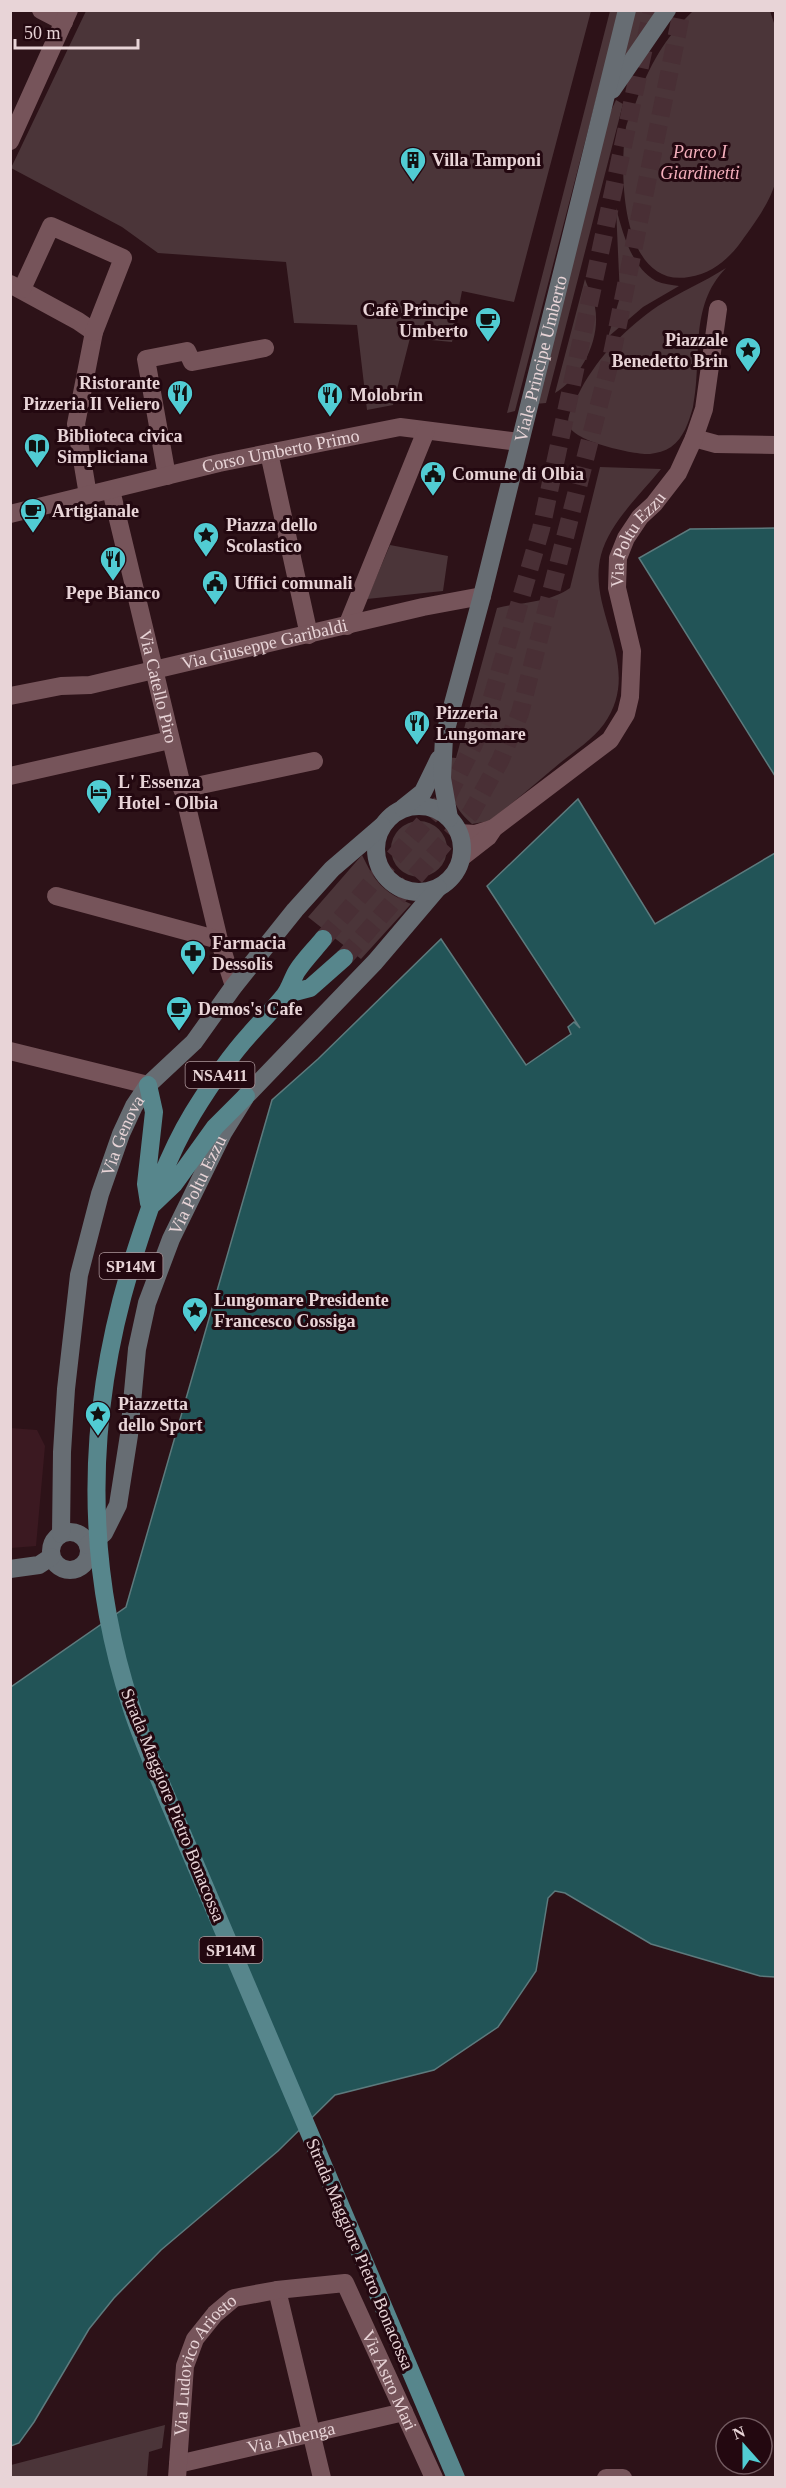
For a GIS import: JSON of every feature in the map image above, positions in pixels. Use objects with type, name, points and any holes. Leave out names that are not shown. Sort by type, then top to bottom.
[{"type":"main road","name":"Strada Maggiore Pietro Bonacossa","points":[[323,939],[296,971],[287,994],[248,1035],[193,1113],[166,1165],[150,1208],[116,1315],[106,1365],[97,1434],[96,1510],[101,1573],[113,1639],[131,1707],[165,1793],[456,2478]]},
{"type":"main road","name":"Strada Maggiore Pietro Bonacossa","points":[[287,994],[310,988],[344,958]]},
{"type":"main road","points":[[148,1086],[154,1112],[146,1184],[150,1208]]},
{"type":"main road","points":[[150,1208],[174,1184],[216,1127],[246,1096]]},
{"type":"street","points":[[10,141],[67,16],[42,10]]},
{"type":"street","name":"Viale Principe Umberto","points":[[402,809],[423,792],[443,749],[627,10]]},
{"type":"street","name":"Viale Principe Umberto","points":[[602,107],[667,10]]},
{"type":"street","points":[[88,495],[76,423],[94,332],[123,258],[51,226],[16,287],[94,332]]},
{"type":"street","name":"Via Poltu Ezzu","points":[[461,858],[488,837],[494,828],[610,740],[626,714],[632,676],[632,651],[617,588],[618,558],[626,538],[640,517],[654,504],[678,472],[694,438],[704,409],[718,309]]},
{"type":"street","points":[[167,476],[146,358],[187,351],[192,362],[266,348]]},
{"type":"street","name":"Corso Umberto Primo","points":[[10,514],[269,453],[399,427],[519,442]]},
{"type":"street","points":[[347,626],[426,431]]},
{"type":"street","points":[[694,438],[716,444],[776,445]]},
{"type":"street","points":[[269,453],[309,635]]},
{"type":"street","name":"Via Catello Piro","points":[[111,490],[219,940],[234,986]]},
{"type":"street","name":"Via Giuseppe Garibaldi","points":[[10,696],[61,686],[90,685],[423,607],[482,596]]},
{"type":"street","points":[[10,776],[170,740]]},
{"type":"street","name":"Viale Principe Umberto","points":[[443,749],[442,778],[454,825]]},
{"type":"street","points":[[182,789],[314,760]]},
{"type":"street","points":[[413,806],[428,807],[454,825],[462,843],[461,858],[454,874],[438,888],[425,892],[412,892],[398,888],[386,878],[378,866],[375,851],[376,840],[382,826],[402,809],[413,806]]},
{"type":"street","name":"Via Poltu Ezzu","points":[[454,825],[475,834],[494,828]]},
{"type":"street","name":"Via Genova","points":[[60,1534],[66,1389],[79,1275],[100,1194],[121,1134],[134,1106],[148,1086],[194,1042],[234,986],[332,869],[382,826]]},
{"type":"street","name":"Via Poltu Ezzu","points":[[88,1545],[104,1533],[118,1505],[129,1435],[137,1349],[147,1303],[171,1239],[223,1133],[246,1096],[375,962],[438,888]]},
{"type":"street","points":[[56,896],[219,940]]},
{"type":"street","points":[[10,1051],[148,1086]]},
{"type":"street","points":[[74,1532],[80,1534],[88,1545],[88,1558],[84,1564],[73,1570],[61,1569],[51,1557],[52,1542],[60,1534],[74,1532]]},
{"type":"street","points":[[10,1569],[39,1565],[51,1557]]},
{"type":"street","name":"Via Ludovico Ariosto","points":[[178,2471],[185,2366],[195,2339],[215,2314],[234,2298],[278,2290],[345,2283]]},
{"type":"street","name":"Via Astro Mari","points":[[345,2283],[434,2478]]},
{"type":"street","points":[[278,2290],[322,2478]]},
{"type":"street","name":"Via Albenga","points":[[178,2471],[310,2434],[404,2412]]},
{"type":"street","points":[[606,2478],[623,2478]]},
{"type":"shaded area","points":[[10,1428],[37,1430],[45,1446],[36,1546],[11,1548]]},
{"type":"green space","points":[[86,11],[591,11],[514,302],[462,291],[452,342],[410,338],[393,405],[367,410],[357,325],[294,323],[286,262],[158,253],[122,227],[11,168]]},
{"type":"green space","points":[[610,11],[619,11],[515,411],[507,413]]},
{"type":"green space","points":[[632,11],[661,11],[621,64]]},
{"type":"green space","name":"Parco I Giardinetti","points":[[693,11],[770,11],[776,29],[777,174],[766,205],[728,257],[710,270],[697,275],[666,276],[649,265],[637,246],[629,223],[623,170],[624,146],[627,124],[652,64],[674,31]]},
{"type":"green space","points":[[616,100],[623,104],[546,403],[535,404],[609,115]]},
{"type":"green space","points":[[616,208],[629,249],[640,267],[656,281],[679,286],[643,307],[608,337],[620,297]]},
{"type":"green space","points":[[726,268],[714,283],[701,316],[693,407],[685,429],[676,443],[661,452],[642,454],[604,446],[579,436],[571,430],[568,419],[575,401],[596,365],[615,343],[635,323],[658,306]]},
{"type":"green space","points":[[585,279],[595,307],[595,332],[592,344],[581,367],[565,386],[555,393]]},
{"type":"green space","points":[[600,467],[661,469],[611,531],[601,555],[599,576],[601,597],[617,660],[619,681],[615,702],[604,724],[584,745],[489,821],[472,824],[454,801],[446,757],[456,758],[497,608],[553,597],[570,588]]},
{"type":"green space","points":[[390,545],[448,556],[443,591],[367,599]]},
{"type":"green space","points":[[414,821],[424,821],[439,829],[445,838],[447,849],[445,860],[439,869],[424,877],[414,877],[403,872],[396,865],[391,854],[391,844],[396,833],[403,826]]},
{"type":"green space","points":[[362,855],[381,885],[393,895],[411,904],[361,959],[308,917]]},
{"type":"green space","points":[[165,2425],[162,2448],[149,2452],[147,2477],[11,2477],[11,2465]]},
{"type":"water","points":[[776,528],[775,776],[639,558],[690,529]]},
{"type":"water","points":[[578,799],[655,924],[775,853],[775,1977],[760,1976],[651,1944],[565,1893],[555,1891],[548,1898],[536,1971],[498,2027],[434,2070],[335,2095],[278,2151],[161,2250],[114,2298],[89,2329],[34,2422],[19,2443],[11,2446],[11,1687],[126,1607],[272,1100],[318,1059],[441,939],[526,1065],[571,1034],[568,1027],[574,1022],[580,1028],[487,886]]},
{"type":"tunnel","points":[[323,939],[448,795],[474,744],[491,701],[541,529],[652,10]]},
{"type":"tunnel","points":[[344,958],[471,813],[500,761],[520,713],[612,354],[682,10]]},
{"type":"place","name":"Villa Tamponi","points":[[413,183]]},
{"type":"place","name":"Cafè Principe Umberto","points":[[488,343]]},
{"type":"place","name":"Piazzale Benedetto Brin","points":[[748,373]]},
{"type":"place","name":"Ristorante Pizzeria Il Veliero","points":[[180,416]]},
{"type":"place","name":"Molobrin","points":[[330,418]]},
{"type":"place","name":"Biblioteca civica Simpliciana","points":[[37,469]]},
{"type":"place","name":"Comune di Olbia","points":[[433,497]]},
{"type":"place","name":"Artigianale","points":[[33,534]]},
{"type":"place","name":"Piazza dello Scolastico","points":[[206,558]]},
{"type":"place","name":"Pepe Bianco","points":[[113,582]]},
{"type":"place","name":"Uffici comunali","points":[[215,606]]},
{"type":"place","name":"Pizzeria Lungomare","points":[[417,746]]},
{"type":"place","name":"L' Essenza Hotel - Olbia","points":[[99,815]]},
{"type":"place","name":"Farmacia Dessolis","points":[[193,976]]},
{"type":"place","name":"Demos's Cafe","points":[[179,1032]]},
{"type":"place","name":"Lungomare Presidente Francesco Cossiga","points":[[195,1333]]},
{"type":"place","name":"Piazzetta dello Sport","points":[[98,1437]]}]
